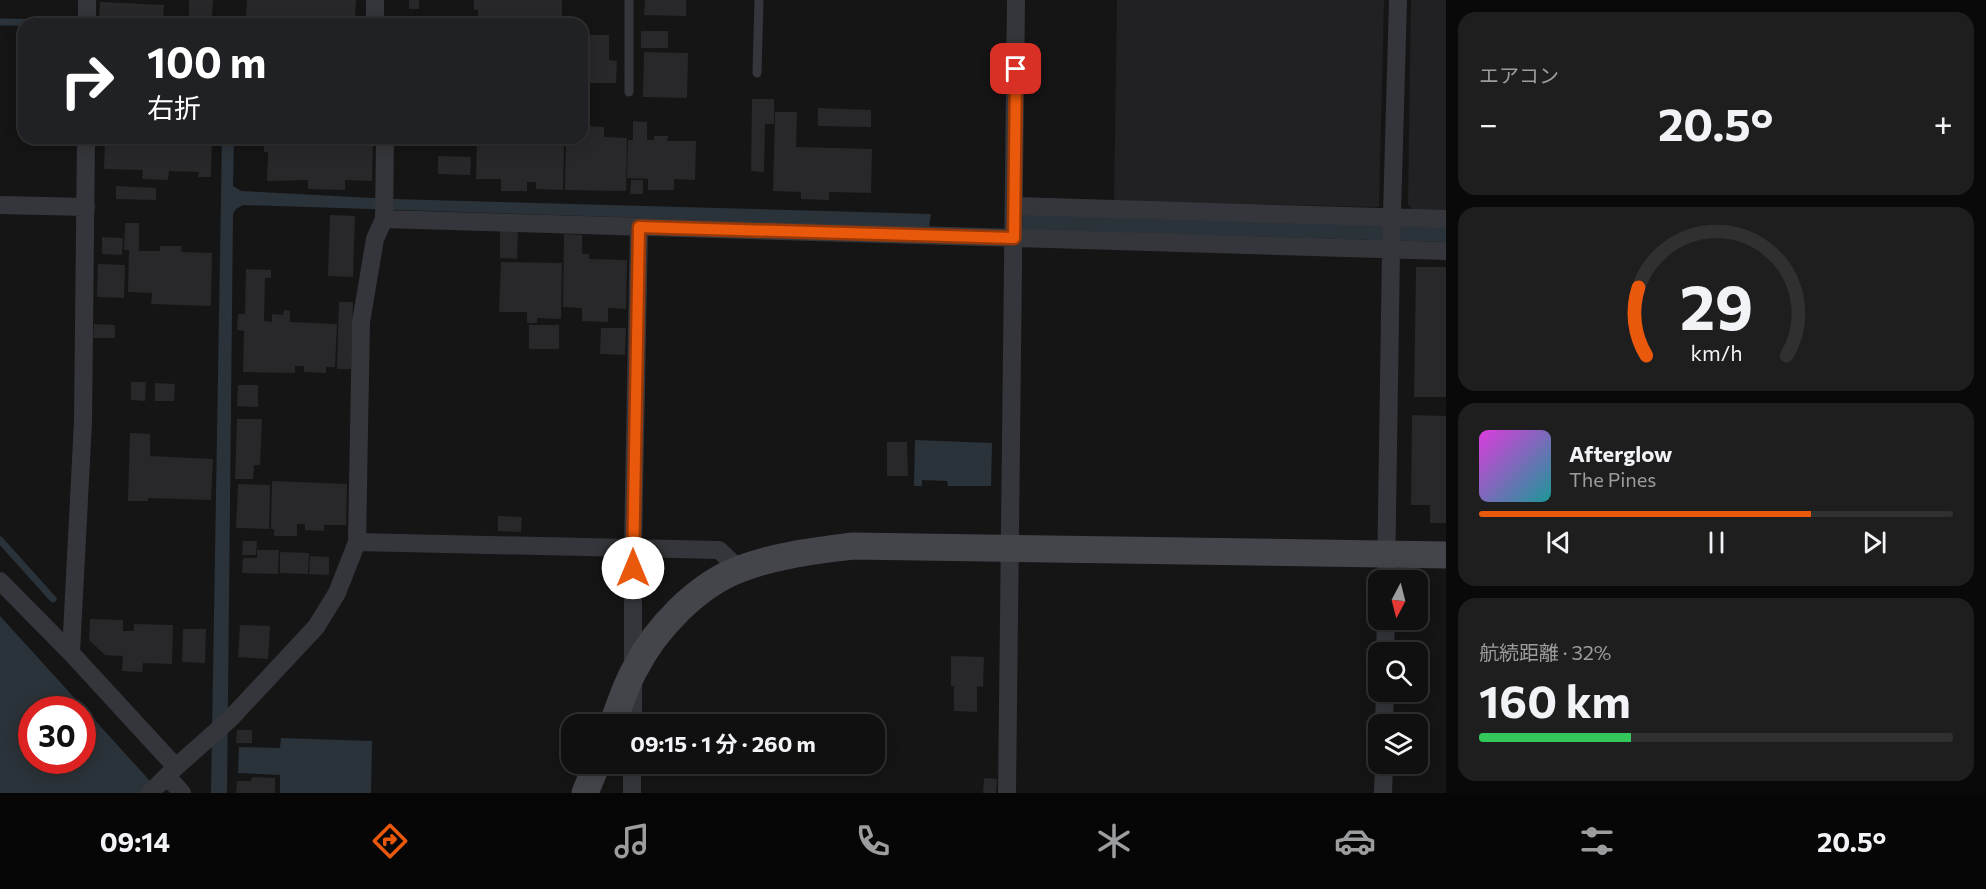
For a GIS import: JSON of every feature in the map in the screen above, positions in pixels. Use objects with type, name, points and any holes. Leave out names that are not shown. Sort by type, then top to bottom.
[{"type":"street","points":[[87,0],[87,18]]},
{"type":"street","points":[[375,0],[375,18]]},
{"type":"street","points":[[1007,793],[1016,0]]},
{"type":"street","points":[[1386,568],[1398,0]]},
{"type":"street","points":[[71,653],[83,422],[86,144]]},
{"type":"street","points":[[163,780],[230,719],[316,627],[337,593],[357,542],[361,322],[375,239],[384,209],[385,144]]},
{"type":"street","points":[[0,205],[86,207]]},
{"type":"street","points":[[1014,206],[1446,219]]},
{"type":"street","points":[[384,209],[639,227],[1446,251]]},
{"type":"street","points":[[633,714],[633,547],[639,227]]},
{"type":"street","points":[[357,542],[719,550],[740,569]]},
{"type":"street","points":[[616,714],[634,670],[651,641],[665,624],[712,583],[740,569],[797,553],[853,546],[1010,548],[1386,568],[1446,555]]},
{"type":"street","points":[[0,580],[71,653],[163,780],[182,793]]},
{"type":"street","points":[[585,793],[593,774]]},
{"type":"street","points":[[632,774],[632,793]]},
{"type":"street","points":[[1383,793],[1384,774]]},
{"type":"lane","points":[[629,0],[629,92]]},
{"type":"lane","points":[[758,73],[759,0]]},
{"type":"shaded area","points":[[1117,0],[1384,0],[1379,207],[1114,201]]},
{"type":"shaded area","points":[[1411,0],[1446,0],[1446,212],[1413,211],[1408,204]]},
{"type":"shaded area","points":[[222,144],[234,144],[233,186],[241,191],[393,199],[931,214],[929,227],[243,205],[236,209],[233,214],[227,793],[211,793]]},
{"type":"shaded area","points":[[1023,214],[1446,226],[1446,242],[1022,230]]},
{"type":"shaded area","points":[[915,440],[992,443],[991,486],[948,486],[947,481],[922,480],[922,486],[914,486]]},
{"type":"shaded area","points":[[0,616],[73,696],[18,696],[18,774],[96,774],[96,722],[161,793],[0,793]]},
{"type":"shaded area","points":[[281,738],[372,741],[371,793],[280,793],[280,775],[238,773],[239,747],[280,748]]},
{"type":"building","points":[[189,0],[213,0],[212,16],[189,16]]},
{"type":"building","points":[[247,0],[356,0],[355,18],[246,16]]},
{"type":"building","points":[[409,0],[419,0],[419,9],[409,9]]},
{"type":"building","points":[[474,0],[562,0],[562,18],[478,18],[478,10],[474,10]]},
{"type":"building","points":[[645,0],[686,0],[686,16],[644,15]]},
{"type":"building","points":[[100,2],[164,5],[163,18],[99,18]]},
{"type":"building","points":[[641,31],[668,31],[668,48],[641,48]]},
{"type":"building","points":[[588,35],[609,35],[609,60],[617,61],[616,83],[589,83],[588,126],[588,80],[590,80],[588,80]]},
{"type":"building","points":[[644,52],[688,53],[687,98],[643,97]]},
{"type":"building","points":[[752,99],[774,99],[774,124],[765,124],[764,172],[751,171]]},
{"type":"building","points":[[818,108],[871,110],[871,127],[818,126]]},
{"type":"building","points":[[775,112],[797,112],[796,147],[872,149],[871,193],[829,192],[829,200],[801,199],[801,192],[773,191]]},
{"type":"building","points":[[633,121],[647,122],[647,140],[654,140],[654,136],[668,136],[667,141],[696,141],[695,180],[674,179],[674,190],[648,190],[648,179],[627,178],[628,140],[633,140]]},
{"type":"building","points":[[588,126],[604,127],[604,137],[627,138],[626,191],[565,190],[566,144],[588,144]]},
{"type":"building","points":[[105,144],[212,144],[211,177],[198,177],[199,172],[169,171],[168,180],[142,179],[143,170],[104,169]]},
{"type":"building","points":[[264,144],[373,144],[372,181],[345,180],[345,190],[308,189],[308,180],[267,181],[268,152],[264,152]]},
{"type":"building","points":[[477,144],[564,144],[563,190],[536,189],[536,182],[527,182],[527,191],[501,191],[501,179],[476,179]]},
{"type":"building","points":[[438,156],[471,157],[470,175],[438,174]]},
{"type":"building","points":[[631,180],[643,180],[643,194],[630,194]]},
{"type":"building","points":[[116,186],[156,188],[156,200],[116,199]]},
{"type":"building","points":[[330,215],[355,216],[353,277],[328,276]]},
{"type":"building","points":[[125,223],[139,223],[139,251],[160,251],[160,246],[182,246],[181,252],[212,253],[211,306],[151,304],[152,293],[128,292],[129,250],[124,250]]},
{"type":"building","points":[[500,231],[518,231],[517,259],[500,258]]},
{"type":"building","points":[[564,234],[582,235],[582,254],[589,254],[589,259],[627,260],[626,309],[608,308],[608,322],[582,321],[582,308],[563,307]]},
{"type":"building","points":[[102,237],[123,238],[122,255],[102,254]]},
{"type":"building","points":[[501,262],[562,263],[561,319],[537,318],[537,323],[527,323],[527,312],[499,312]]},
{"type":"building","points":[[98,264],[125,265],[124,298],[97,297]]},
{"type":"building","points":[[1416,267],[1446,267],[1446,397],[1414,397]]},
{"type":"building","points":[[246,269],[271,270],[271,278],[265,278],[264,321],[272,322],[272,314],[283,315],[284,310],[290,311],[290,322],[337,324],[335,367],[326,367],[326,373],[304,372],[304,366],[295,366],[295,373],[243,372],[244,331],[237,330],[238,314],[245,314]]},
{"type":"building","points":[[339,302],[353,302],[351,369],[337,369]]},
{"type":"building","points":[[94,324],[115,325],[115,338],[93,338]]},
{"type":"building","points":[[529,325],[559,325],[559,349],[529,349]]},
{"type":"building","points":[[601,328],[626,328],[625,355],[600,354]]},
{"type":"building","points":[[131,382],[146,382],[145,401],[131,400]]},
{"type":"building","points":[[155,383],[175,384],[174,401],[155,401]]},
{"type":"building","points":[[238,385],[258,385],[258,407],[237,406]]},
{"type":"building","points":[[1412,415],[1446,416],[1446,523],[1430,523],[1430,505],[1411,505]]},
{"type":"building","points":[[237,419],[262,419],[260,465],[254,465],[253,479],[235,479]]},
{"type":"building","points":[[130,433],[150,434],[150,456],[213,459],[211,500],[148,498],[148,501],[128,501]]},
{"type":"building","points":[[887,442],[907,442],[908,476],[887,476]]},
{"type":"building","points":[[272,481],[347,484],[346,525],[324,525],[324,531],[305,530],[305,524],[297,524],[297,536],[274,536],[274,529],[271,529]]},
{"type":"building","points":[[238,484],[270,485],[269,529],[236,528]]},
{"type":"building","points":[[498,516],[522,517],[521,532],[498,531]]},
{"type":"building","points":[[243,541],[257,541],[256,555],[242,555]]},
{"type":"building","points":[[257,550],[279,550],[278,574],[242,573],[243,558],[257,558]]},
{"type":"building","points":[[280,552],[309,553],[308,574],[280,573]]},
{"type":"building","points":[[310,556],[329,557],[329,575],[309,574]]},
{"type":"building","points":[[90,619],[123,620],[123,631],[134,631],[134,624],[173,625],[172,664],[143,663],[142,672],[122,671],[123,656],[105,655],[89,640]]},
{"type":"building","points":[[240,625],[270,626],[268,659],[238,657]]},
{"type":"building","points":[[183,629],[206,629],[205,663],[182,662]]},
{"type":"building","points":[[951,656],[984,657],[983,687],[977,686],[977,712],[954,711]]},
{"type":"building","points":[[237,730],[252,730],[252,743],[236,743]]},
{"type":"building","points":[[252,777],[275,778],[275,793],[236,793],[237,781],[251,781]]},
{"type":"building","points":[[984,778],[997,779],[996,793],[983,793]]},
{"type":"waterway","points":[[0,22],[18,22]]},
{"type":"waterway","points":[[0,540],[53,599]]},
{"type":"route","points":[[633,568],[639,227],[1014,238],[1016,69]]}]
